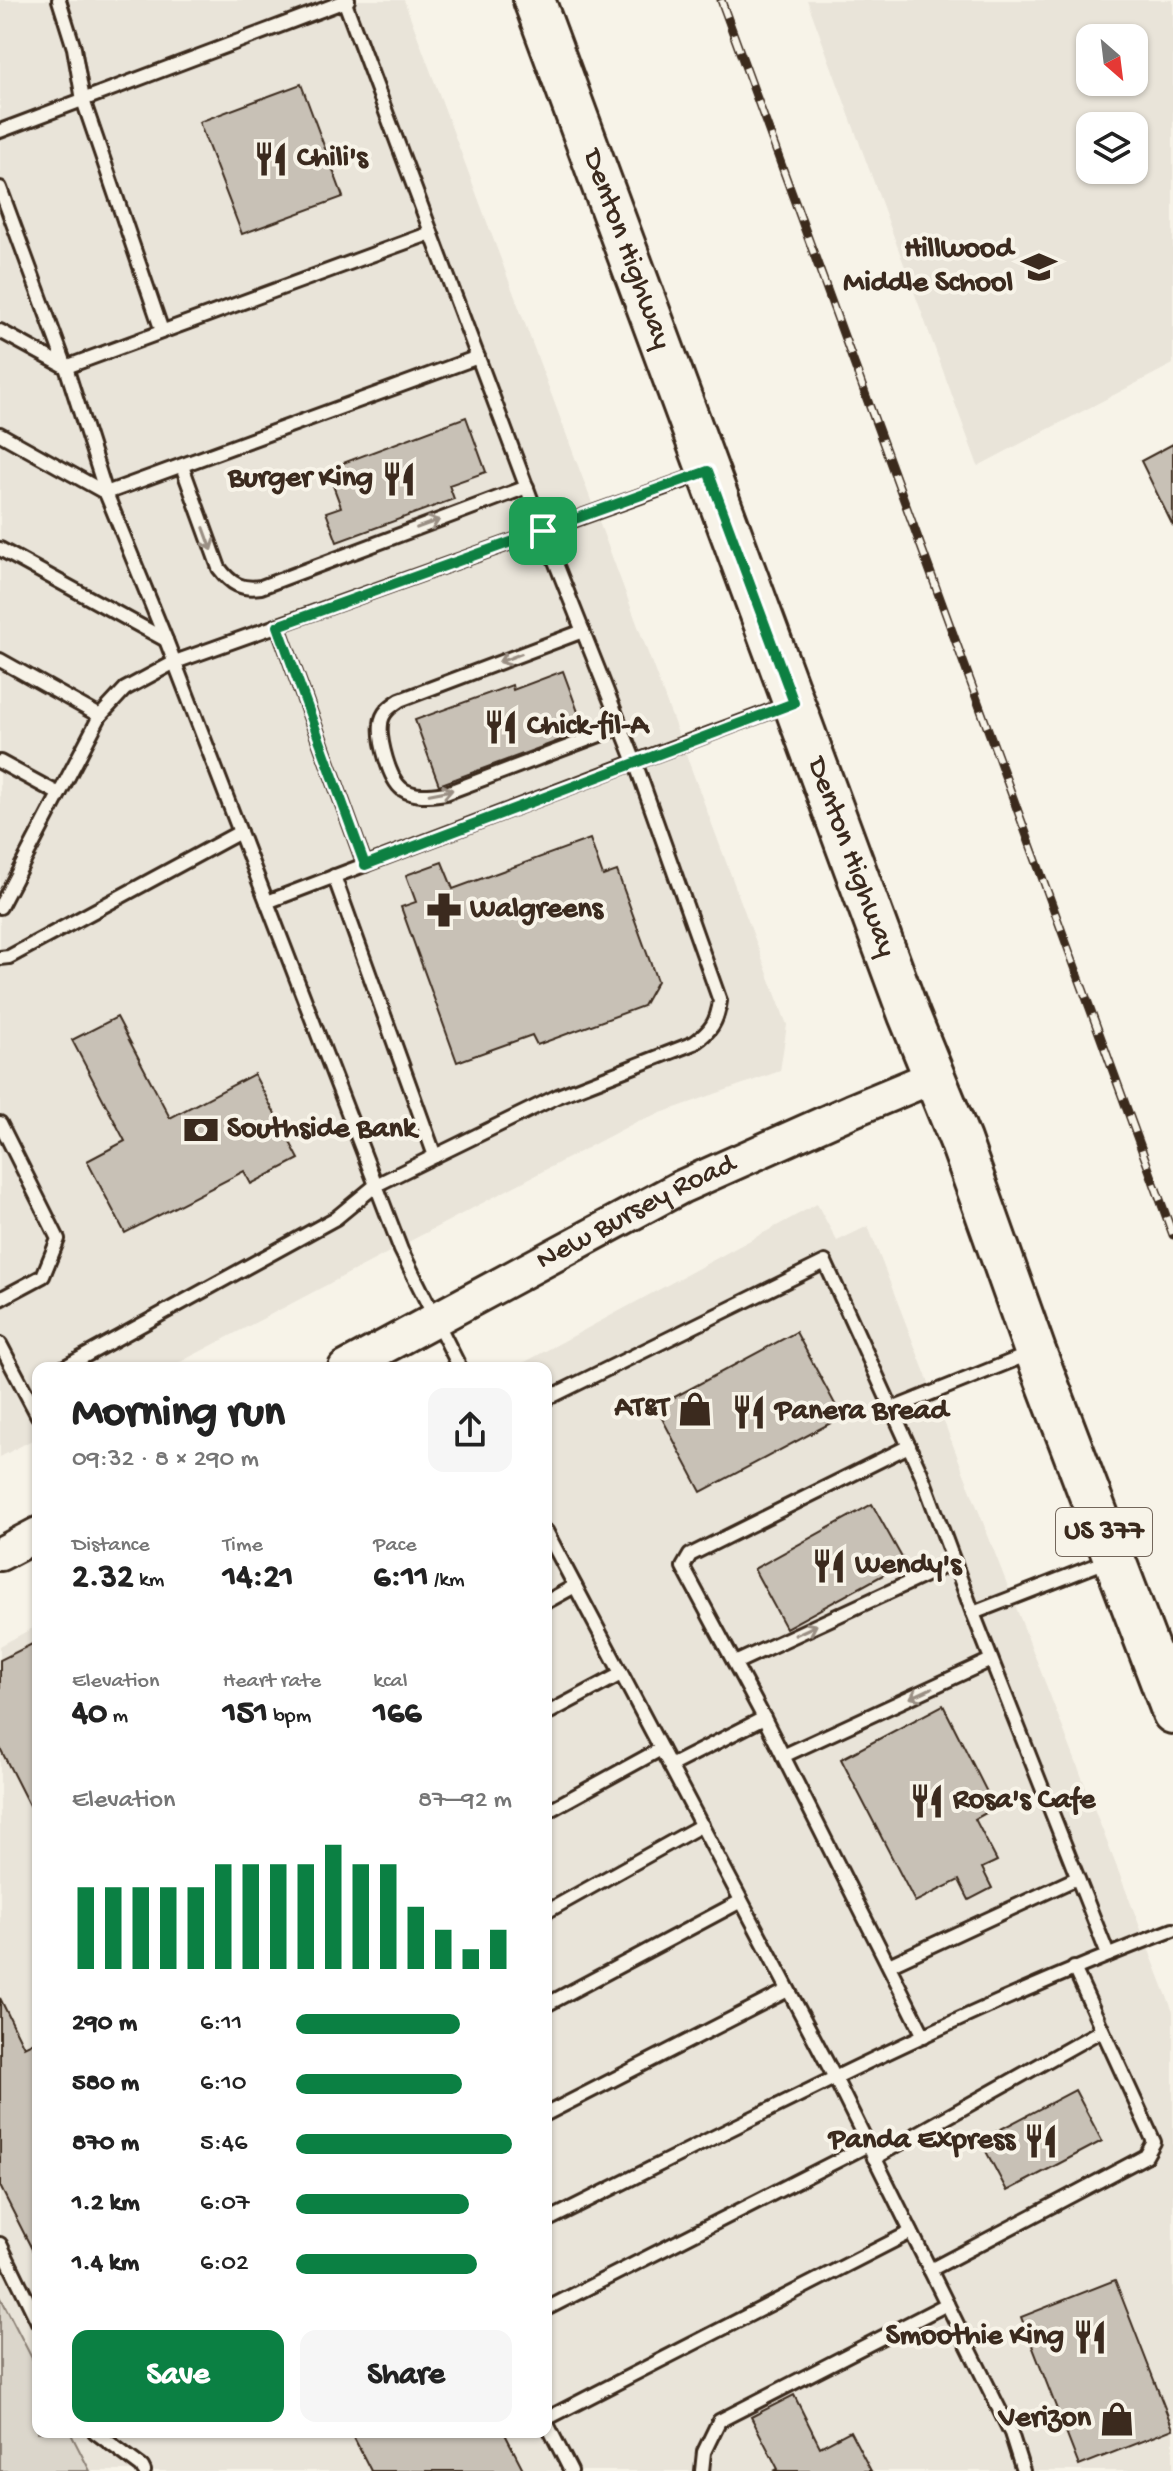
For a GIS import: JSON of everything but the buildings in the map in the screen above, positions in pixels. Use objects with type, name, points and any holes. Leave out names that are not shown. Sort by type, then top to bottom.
[{"type":"main road","name":"Denton Highway","points":[[534,0],[909,1015],[935,1076],[1035,1351],[1173,1713]]},
{"type":"street","name":"New Bursey Road","points":[[356,1362],[681,1187],[935,1076]]},
{"type":"street","points":[[0,1554],[32,1537]]},
{"type":"lane","points":[[59,0],[74,48],[83,100],[162,331]]},
{"type":"lane","points":[[0,131],[346,0],[543,531],[635,762],[720,1001],[718,1018],[711,1031],[694,1043],[558,1096],[376,1185],[336,1218],[74,1362]]},
{"type":"lane","points":[[0,188],[66,367],[106,493],[175,662],[401,1250],[457,1362]]},
{"type":"lane","points":[[0,223],[16,231]]},
{"type":"lane","points":[[0,331],[66,367],[431,233]]},
{"type":"lane","points":[[0,434],[106,493],[478,357]]},
{"type":"lane","points":[[182,466],[219,568],[238,587],[248,589],[261,587],[527,487]]},
{"type":"lane","points":[[0,907],[100,716],[125,689],[175,662],[708,471]]},
{"type":"lane","points":[[0,549],[166,640]]},
{"type":"lane","points":[[278,626],[365,865]]},
{"type":"lane","points":[[583,631],[400,700],[387,709],[381,723],[383,750],[392,774],[401,788],[418,795],[446,793],[621,727]]},
{"type":"lane","points":[[0,660],[100,716]]},
{"type":"lane","points":[[267,902],[794,703]]},
{"type":"lane","points":[[0,762],[59,794]]},
{"type":"lane","points":[[0,958],[9,957],[240,832]]},
{"type":"lane","points":[[0,874],[14,882]]},
{"type":"lane","points":[[334,876],[435,1156]]},
{"type":"lane","points":[[0,1123],[58,1239],[43,1276],[0,1299]]},
{"type":"lane","points":[[552,1396],[825,1262],[909,1446],[1108,1955]]},
{"type":"lane","points":[[0,1344],[32,1405]]},
{"type":"lane","points":[[892,1409],[1035,1351]]},
{"type":"lane","points":[[24,1390],[32,1385]]},
{"type":"lane","points":[[909,1446],[690,1555],[683,1567],[764,1718],[924,2036]]},
{"type":"lane","points":[[552,1542],[835,2078],[1011,2433],[1023,2471]]},
{"type":"lane","points":[[973,1613],[1114,1558]]},
{"type":"lane","points":[[735,1663],[954,1562]]},
{"type":"lane","points":[[552,1599],[575,1586]]},
{"type":"lane","points":[[783,1756],[991,1660]]},
{"type":"lane","points":[[552,1711],[621,1674]]},
{"type":"lane","points":[[670,1766],[764,1718]]},
{"type":"lane","points":[[552,1809],[661,1749]]},
{"type":"lane","points":[[552,1909],[702,1825]]},
{"type":"lane","points":[[889,1965],[1077,1878]]},
{"type":"lane","points":[[552,2002],[741,1901]]},
{"type":"lane","points":[[552,2218],[924,2036],[1074,1968],[1173,1930]]},
{"type":"lane","points":[[930,2270],[1146,2156],[1154,2142],[1074,1968]]},
{"type":"lane","points":[[552,2111],[788,1990]]},
{"type":"lane","points":[[874,2158],[1102,2030]]},
{"type":"lane","points":[[552,2306],[868,2145]]},
{"type":"lane","points":[[552,2417],[911,2232]]},
{"type":"lane","points":[[0,2244],[32,2310]]},
{"type":"lane","points":[[702,2471],[704,2452],[719,2421],[947,2304]]},
{"type":"lane","points":[[552,2432],[571,2471]]},
{"type":"lane","points":[[103,2438],[144,2471]]},
{"type":"shaded area","points":[[0,0],[404,0],[787,1025],[780,1071],[638,1121],[180,1362],[32,1362],[32,1440],[0,1457]]},
{"type":"shaded area","name":"Hillwood Middle School","points":[[807,0],[1173,0],[1173,364],[978,466]]},
{"type":"shaded area","points":[[817,1204],[837,1241],[868,1226],[1173,2012],[1173,2471],[90,2471],[73,2438],[552,2438],[552,1362],[525,1362]]},
{"type":"shaded area","points":[[32,1628],[32,2358],[0,2296],[0,1646]]},
{"type":"shaded area","points":[[0,2296],[32,2358],[32,2438],[73,2438],[90,2471],[0,2471]]},
{"type":"railway","points":[[721,0],[1173,1235]]},
{"type":"place","name":"Chili's","points":[[271,159]]},
{"type":"place","name":"Hillwood Middle School","points":[[1039,267]]},
{"type":"place","name":"Burger King","points":[[399,479]]},
{"type":"place","name":"Chick-fil-A","points":[[501,727]]},
{"type":"place","name":"Walgreens","points":[[444,910]]},
{"type":"place","name":"Southside Bank","points":[[201,1130]]},
{"type":"place","name":"AT&T","points":[[695,1409]]},
{"type":"place","name":"Panera Bread","points":[[749,1412]]},
{"type":"place","name":"Wendy's","points":[[829,1566]]},
{"type":"place","name":"Rosa's Cafe","points":[[927,1801]]},
{"type":"place","name":"Panda Express","points":[[1041,2141]]},
{"type":"place","name":"Smoothie King","points":[[1090,2337]]},
{"type":"place","name":"Verizon","points":[[1117,2419]]},
{"type":"route","points":[[708,471],[794,703],[365,865],[278,626],[543,531],[708,471]]}]
